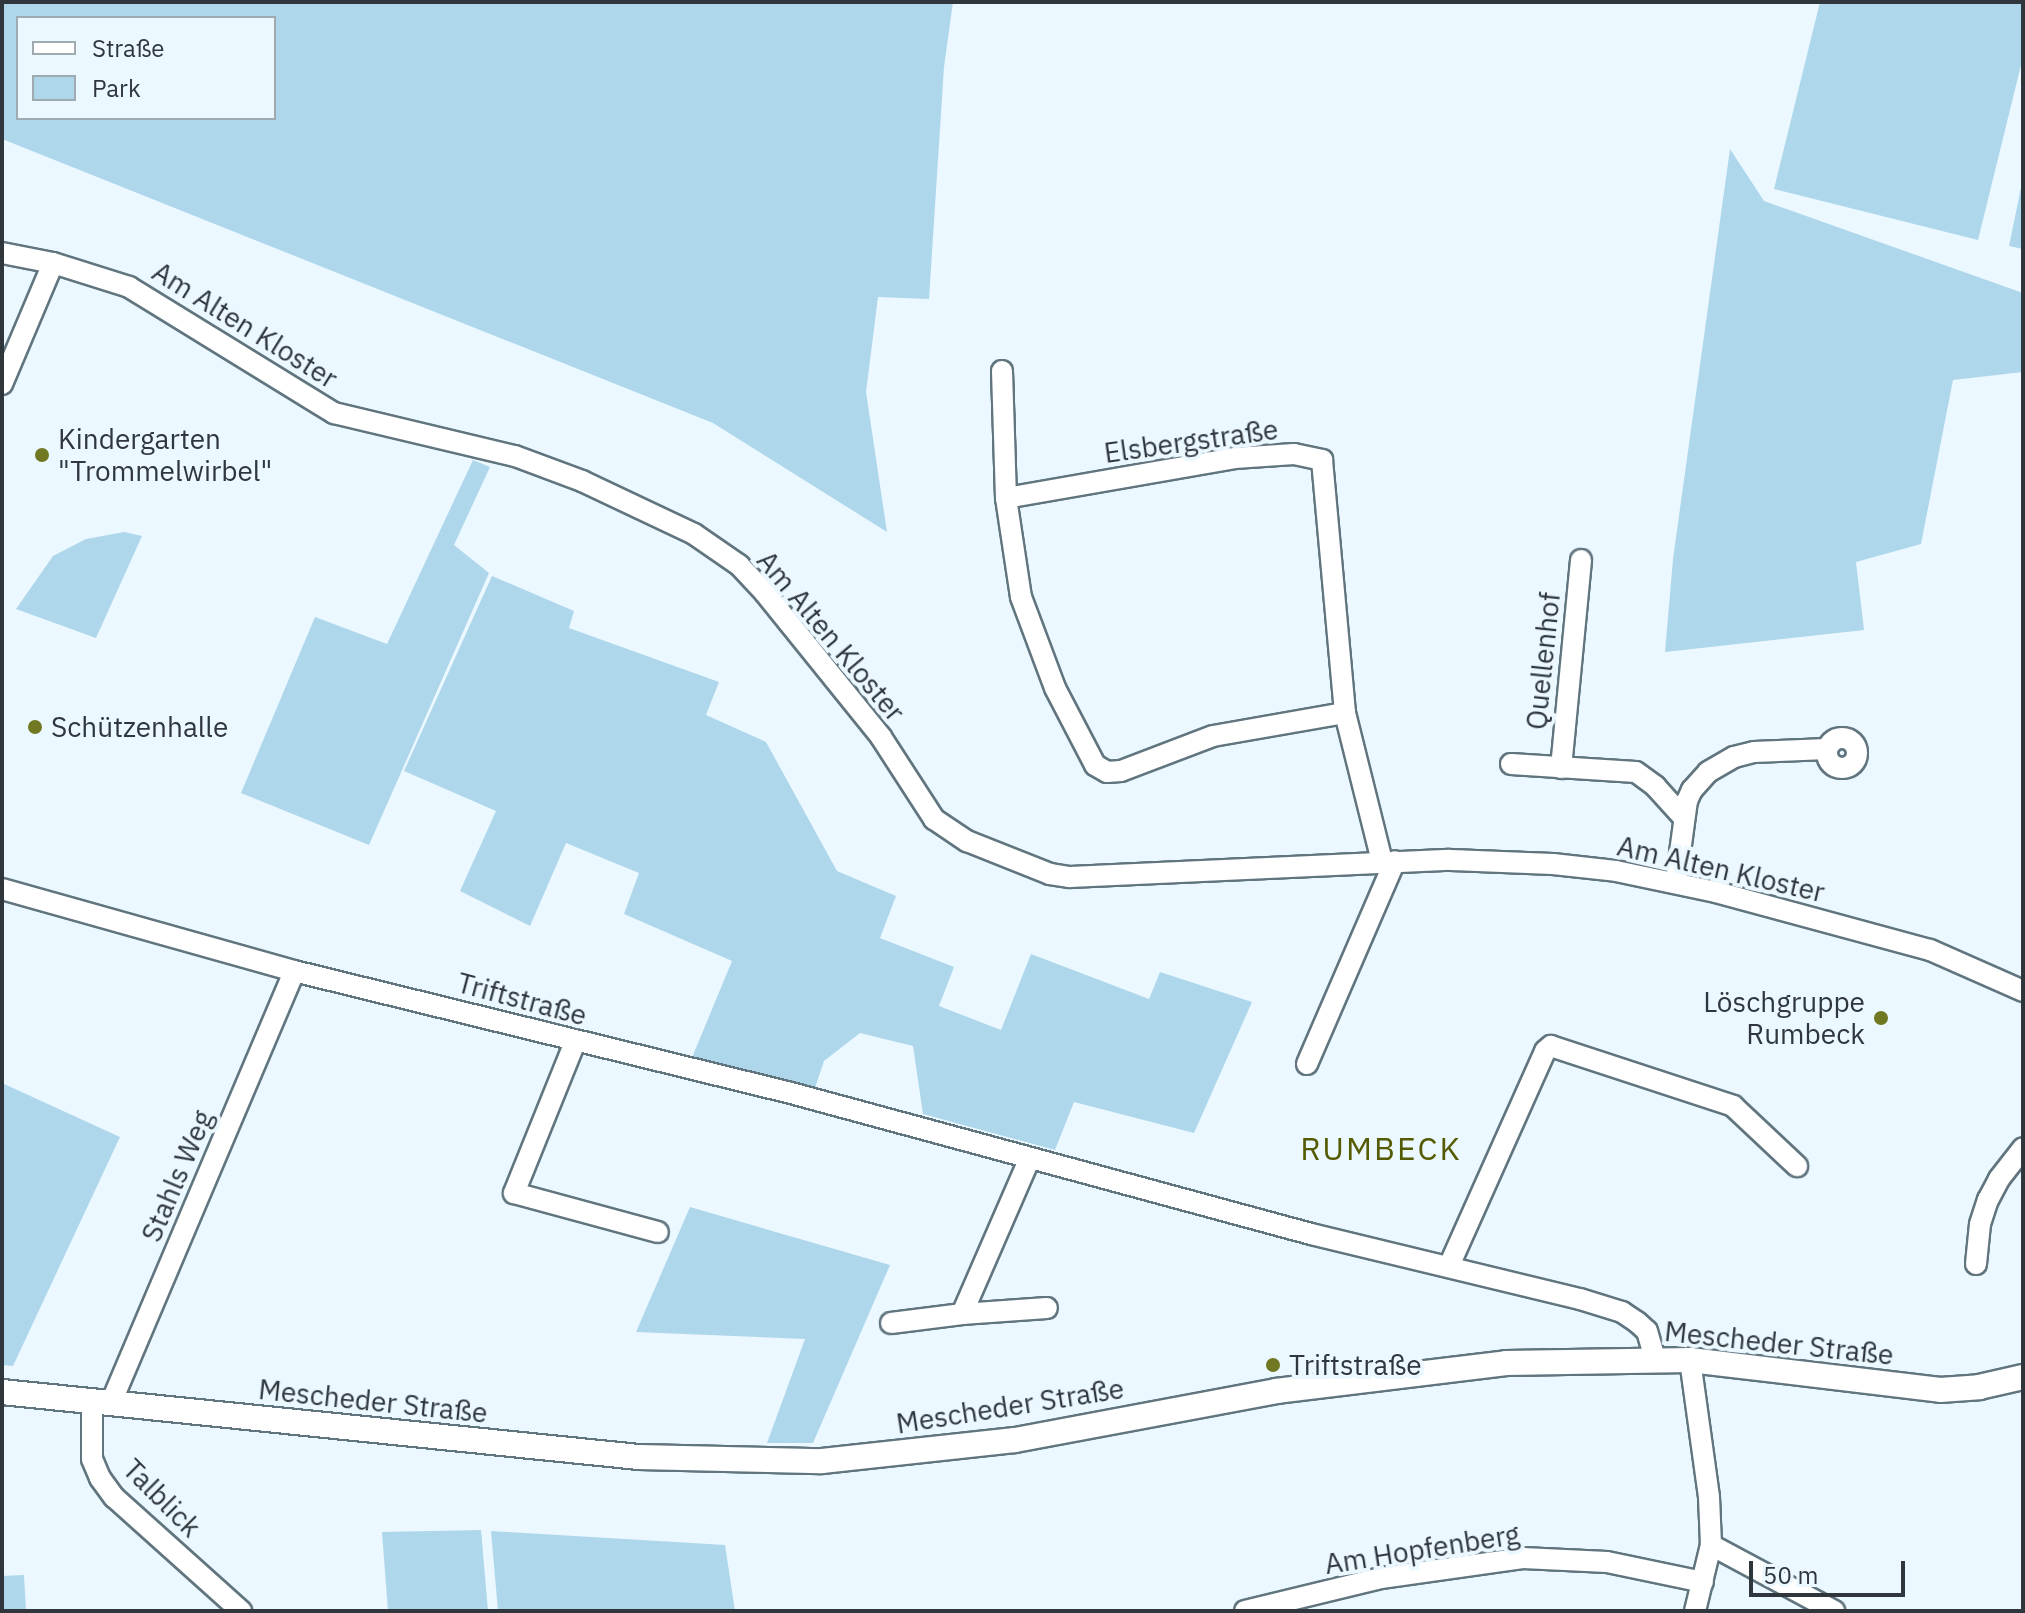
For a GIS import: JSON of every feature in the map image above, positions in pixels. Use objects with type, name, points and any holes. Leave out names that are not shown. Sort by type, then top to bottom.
[{"type":"street","name":"Am Alten Kloster","points":[[2,253],[53,263],[129,287],[160,303],[303,397],[334,413],[515,456],[646,509],[716,548],[753,580],[831,673],[881,737],[927,812],[967,841],[1050,874],[1070,877],[1389,861],[1553,864],[1676,882],[1930,950],[2023,991]]},
{"type":"street","points":[[2,384],[53,263]]},
{"type":"street","points":[[1002,371],[1006,498],[1019,584],[1031,632],[1055,688],[1099,769],[1121,771],[1213,736],[1345,713]]},
{"type":"street","name":"Elsbergstraße","points":[[1006,498],[1235,458],[1316,456],[1325,472],[1345,713],[1389,861]]},
{"type":"street","name":"Quellenhof","points":[[1561,768],[1581,560]]},
{"type":"street","points":[[1676,882],[1683,817],[1692,790],[1722,762],[1766,750],[1827,749]]},
{"type":"street","name":"Quellenhof","points":[[1511,764],[1636,772],[1655,786],[1683,817]]},
{"type":"street","points":[[1307,1064],[1389,861]]},
{"type":"street","name":"Triftstraße","points":[[2,889],[294,971],[791,1093],[1029,1160],[1622,1312],[1647,1331],[1655,1359]]},
{"type":"street","name":"Stahls Weg","points":[[102,1402],[294,971]]},
{"type":"street","points":[[575,1042],[514,1193],[658,1232]]},
{"type":"street","points":[[1449,1266],[1545,1051],[1551,1046],[1733,1106],[1797,1166]]},
{"type":"street","points":[[1976,1264],[1979,1233],[1988,1200],[1999,1179],[2023,1148]]},
{"type":"street","points":[[962,1314],[1029,1160]]},
{"type":"street","points":[[891,1323],[1047,1308]]},
{"type":"street","points":[[1690,1360],[1709,1497],[1711,1545],[1695,1611]]},
{"type":"street","name":"Mescheder Straße","points":[[2,1392],[624,1456],[822,1461],[1015,1440],[1276,1391],[1414,1371],[1506,1363],[1690,1360],[1940,1390],[1979,1387],[2023,1377]]},
{"type":"street","name":"Talblick","points":[[102,1402],[92,1459],[100,1478],[114,1497],[241,1611]]},
{"type":"street","points":[[1711,1545],[1834,1611]]},
{"type":"street","name":"Am Hopfenberg","points":[[1245,1611],[1394,1576],[1523,1558],[1607,1562],[1703,1582]]},
{"type":"green space","points":[[2,2],[953,2],[944,67],[929,299],[878,297],[866,392],[887,532],[713,423],[2,139]]},
{"type":"green space","points":[[1820,2],[2023,2],[2023,57],[1978,240],[1774,189]]},
{"type":"green space","points":[[1730,149],[1764,201],[2023,293],[2023,372],[1953,380],[1921,544],[1856,562],[1864,630],[1665,652],[1673,559]]},
{"type":"green space","points":[[2023,178],[2023,249],[2009,246]]},
{"type":"green space","points":[[473,460],[490,467],[454,545],[489,573],[369,845],[241,793],[315,617],[387,644]]},
{"type":"green space","points":[[124,532],[142,536],[96,638],[16,609],[53,556],[86,539]]},
{"type":"green space","points":[[492,576],[574,611],[569,628],[719,682],[706,715],[766,742],[837,871],[896,896],[880,938],[954,967],[939,1006],[1001,1030],[1031,954],[1149,999],[1160,972],[1252,1002],[1194,1133],[1074,1102],[1055,1150],[923,1114],[913,1046],[860,1033],[824,1061],[814,1091],[691,1060],[732,961],[624,914],[639,873],[566,843],[530,926],[460,891],[496,811],[404,771]]},
{"type":"green space","points":[[2,1083],[120,1137],[13,1366],[2,1365]]},
{"type":"green space","points":[[690,1207],[890,1265],[813,1443],[767,1443],[805,1339],[636,1332]]},
{"type":"green space","points":[[481,1530],[488,1611],[388,1611],[382,1532]]},
{"type":"green space","points":[[491,1531],[725,1545],[735,1611],[498,1611]]},
{"type":"green space","points":[[24,1575],[26,1611],[2,1611],[2,1576]]},
{"type":"place","name":"Kindergarten \"Trommelwirbel\"","points":[[42,455]]},
{"type":"place","name":"Schützenhalle","points":[[35,727]]},
{"type":"place","name":"Löschgruppe Rumbeck","points":[[1881,1018]]},
{"type":"place","name":"Triftstraße","points":[[1273,1365]]},
{"type":"district","name":"RUMBECK","points":[[1381,1148]]}]
